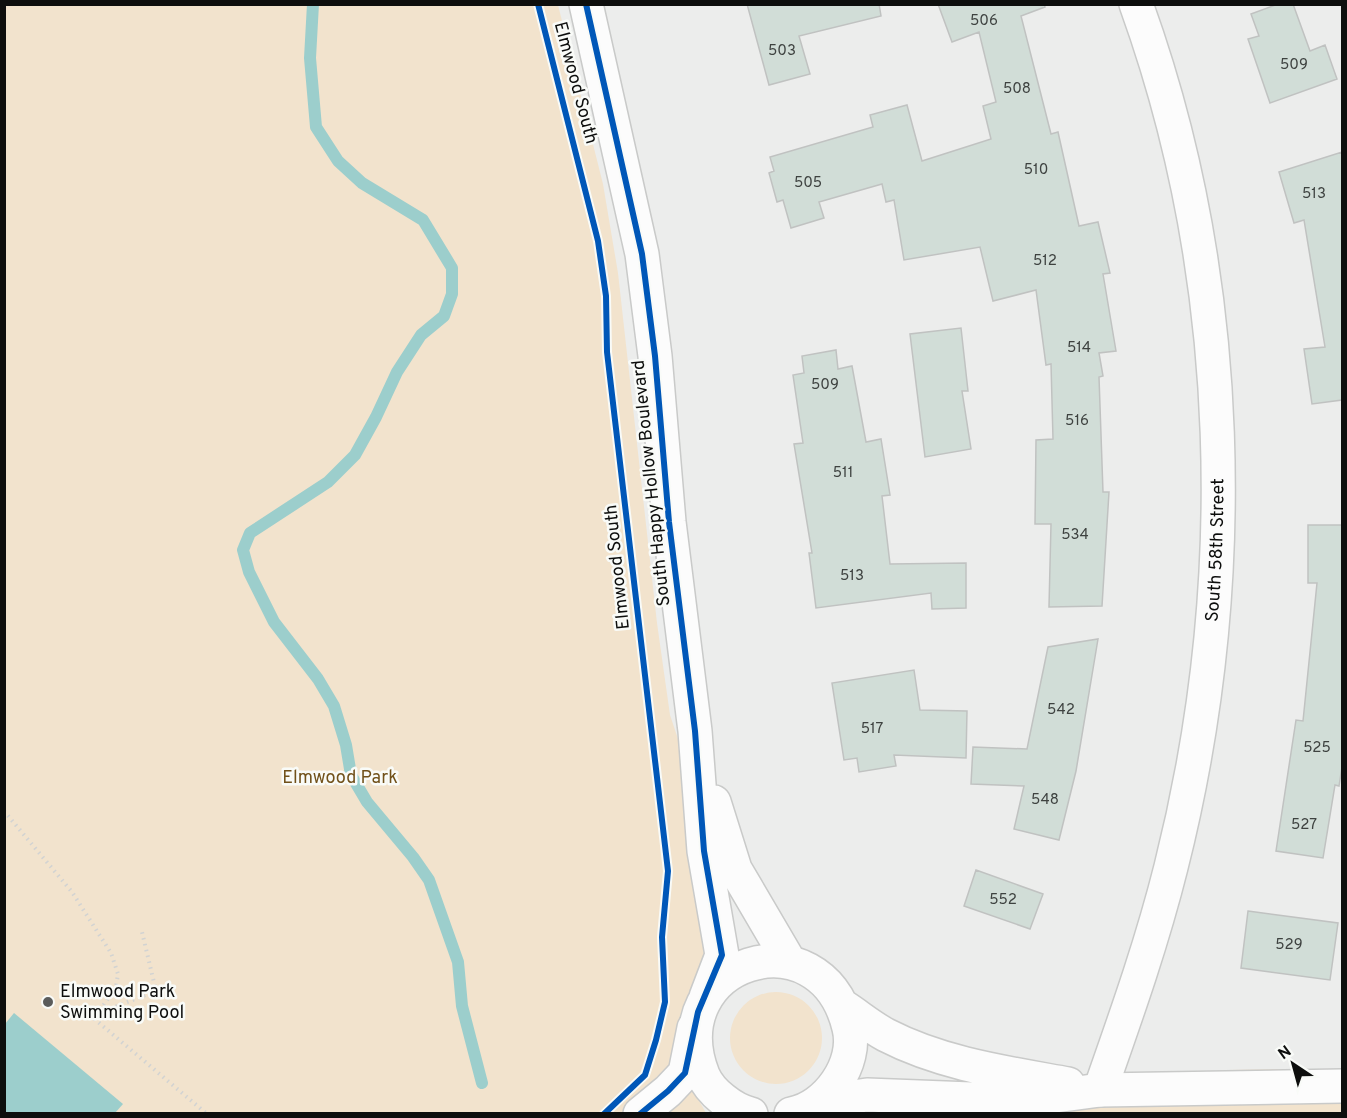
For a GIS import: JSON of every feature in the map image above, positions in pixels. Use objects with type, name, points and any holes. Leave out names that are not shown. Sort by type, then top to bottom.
[{"type":"street","name":"South Happy Hollow Boulevard","points":[[586,4],[642,254],[655,356],[669,522],[695,731],[704,851],[722,955],[706,997],[698,1011],[685,1072],[668,1091],[640,1113]]},
{"type":"street","name":"South 58th Street","points":[[1100,1090],[1143,969],[1171,866],[1195,753],[1211,633],[1218,511],[1216,396],[1206,289],[1186,182],[1151,48],[1136,4]]},
{"type":"street","points":[[695,731],[735,869],[789,961]]},
{"type":"street","points":[[706,997],[722,978],[742,966],[765,960],[789,961],[812,970],[831,986],[844,1006],[850,1032],[848,1059],[837,1083],[805,1108]]},
{"type":"street","points":[[844,1006],[886,1034],[930,1053],[985,1069],[1100,1090]]},
{"type":"street","points":[[694,1028],[696,1055],[705,1080],[723,1100],[749,1113]]},
{"type":"street","points":[[805,1108],[867,1095],[1024,1099],[1100,1090],[1342,1086]]},
{"type":"street","points":[[734,1113],[749,1113]]},
{"type":"path","points":[[4,811],[72,892],[111,953],[118,974],[116,987],[94,1019]]},
{"type":"path","points":[[98,1013],[156,991],[142,932]]},
{"type":"path","points":[[85,1011],[207,1113]]},
{"type":"green space","name":"Elmwood Park","points":[[5,5],[558,5],[603,184],[618,273],[657,623],[670,715],[678,739],[689,856],[705,941],[704,962],[673,1054],[706,1113],[5,1114]]},
{"type":"green space","points":[[776,992],[802,1000],[814,1012],[822,1038],[814,1064],[802,1076],[776,1084],[750,1076],[738,1064],[730,1038],[738,1012],[750,1000]]},
{"type":"green space","points":[[1229,1070],[1342,1071],[1342,1113],[1002,1114],[1168,1077]]},
{"type":"water","points":[[14,1013],[123,1104],[115,1113],[5,1113],[5,1024]]},
{"type":"building","points":[[747,4],[879,4],[881,16],[799,36],[810,74],[769,85]]},
{"type":"building","points":[[938,4],[1044,4],[1045,7],[1021,16],[1051,134],[1058,132],[1079,226],[1098,222],[1110,273],[1103,274],[1116,351],[1099,353],[1103,376],[1099,377],[1103,492],[1109,492],[1102,606],[1049,607],[1051,524],[1035,524],[1036,440],[1053,439],[1051,364],[1046,365],[1036,290],[993,301],[980,247],[904,260],[894,200],[886,202],[882,184],[819,202],[824,218],[791,228],[783,200],[777,202],[769,173],[774,171],[770,157],[873,127],[870,115],[907,105],[922,161],[991,139],[983,106],[996,102],[979,32],[952,42]]},
{"type":"building","points":[[1278,4],[1293,4],[1310,51],[1325,45],[1337,79],[1270,103],[1248,39],[1259,36],[1251,14]]},
{"type":"building","points":[[1342,152],[1342,400],[1312,404],[1304,349],[1325,347],[1304,220],[1294,223],[1279,172]]},
{"type":"building","points":[[961,328],[968,391],[962,391],[971,449],[925,457],[910,334]]},
{"type":"building","points":[[836,350],[838,369],[852,366],[866,442],[881,439],[890,495],[882,496],[890,564],[966,563],[966,608],[932,609],[931,593],[816,608],[809,553],[812,553],[794,444],[803,443],[793,375],[804,373],[802,356]]},
{"type":"building","points":[[1308,525],[1342,525],[1342,767],[1339,786],[1335,785],[1323,858],[1276,851],[1296,720],[1303,721],[1317,583],[1308,583]]},
{"type":"building","points":[[1098,639],[1076,771],[1059,840],[1014,829],[1024,786],[971,784],[973,747],[1027,749],[1048,647]]},
{"type":"building","points":[[914,670],[920,710],[967,711],[966,758],[894,755],[896,766],[859,772],[857,758],[844,760],[832,683]]},
{"type":"building","points":[[976,870],[1043,894],[1030,929],[964,906]]},
{"type":"building","points":[[1248,911],[1338,923],[1330,980],[1241,968]]},
{"type":"waterway","points":[[313,4],[310,58],[316,127],[338,161],[362,183],[423,220],[452,268],[452,294],[444,316],[421,335],[397,372],[355,455],[328,482],[250,533],[243,550],[249,572],[274,622],[318,679],[334,706],[346,745],[351,775],[367,802],[429,880],[458,962],[462,1006],[482,1083]]},
{"type":"cycle path","name":"Elmwood South","points":[[538,4],[598,241],[606,296],[607,352],[668,871],[662,937],[665,1002],[656,1040],[645,1075],[604,1114]]},
{"type":"cycle path","points":[[586,4],[642,254],[655,356],[669,522],[695,731],[704,851],[722,955],[698,1012],[685,1073],[668,1091],[640,1114]]},
{"type":"place","name":"Elmwood Park Swimming Pool","points":[[48,1002]]}]
